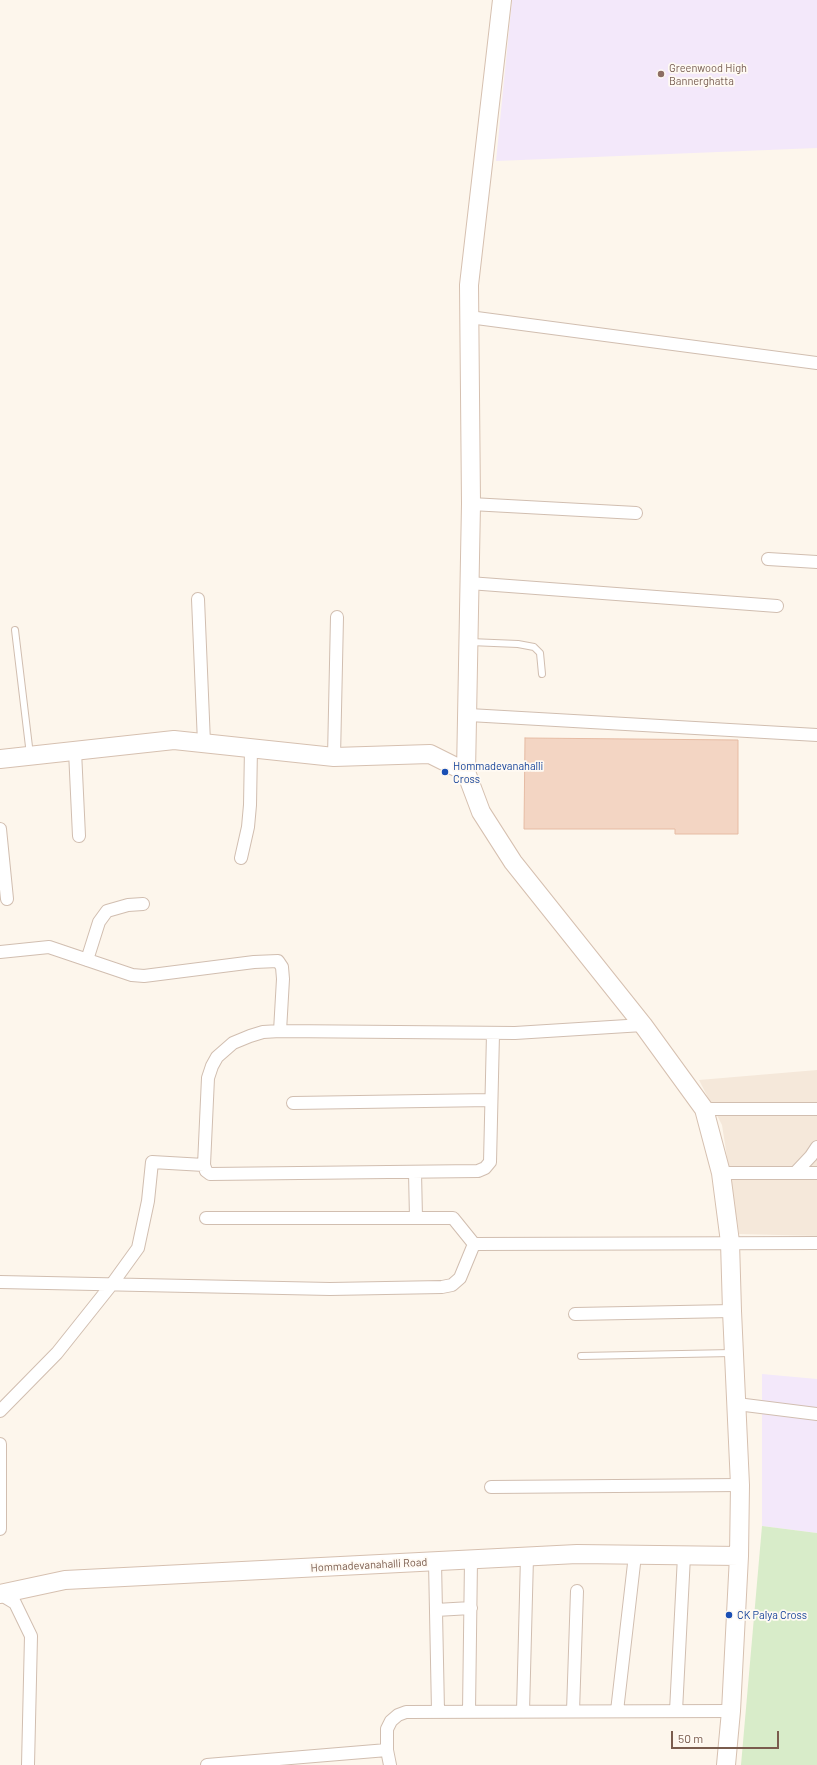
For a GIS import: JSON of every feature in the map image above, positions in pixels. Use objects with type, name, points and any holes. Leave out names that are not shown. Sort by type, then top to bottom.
[{"type":"main road","points":[[502,0],[469,285],[471,504],[469,583],[469,715],[466,772],[481,812],[513,862],[643,1025],[704,1109],[721,1173],[730,1242],[740,1485],[739,1556],[731,1711],[726,1765]]},
{"type":"main road","points":[[0,759],[174,740],[334,757],[430,754],[466,772]]},
{"type":"main road","name":"Hommadevanahalli Road","points":[[0,1594],[65,1580],[577,1554],[635,1556],[739,1556]]},
{"type":"street","points":[[469,318],[817,363]]},
{"type":"street","points":[[471,504],[636,513]]},
{"type":"street","points":[[768,559],[817,562]]},
{"type":"street","points":[[469,583],[778,606]]},
{"type":"street","points":[[198,599],[204,743]]},
{"type":"street","points":[[334,757],[337,617]]},
{"type":"street","points":[[469,715],[817,735]]},
{"type":"street","points":[[241,858],[248,827],[250,805],[250,748]]},
{"type":"street","points":[[75,751],[79,836]]},
{"type":"street","points":[[0,829],[7,899]]},
{"type":"street","points":[[87,960],[99,922],[107,911],[128,905],[143,904]]},
{"type":"street","points":[[0,952],[48,947],[132,975],[144,976],[254,962],[278,961],[282,967],[283,979],[280,1031]]},
{"type":"street","points":[[493,1034],[490,1162],[485,1168],[478,1171],[210,1174],[204,1165],[208,1078],[212,1066],[217,1057],[233,1044],[263,1032],[493,1034],[643,1025]]},
{"type":"street","points":[[293,1103],[491,1100]]},
{"type":"street","points":[[704,1109],[817,1109]]},
{"type":"street","points":[[796,1173],[817,1147]]},
{"type":"street","points":[[0,1411],[56,1353],[112,1284],[138,1248],[148,1201],[152,1162],[204,1165]]},
{"type":"street","points":[[415,1172],[416,1218]]},
{"type":"street","points":[[721,1173],[817,1173]]},
{"type":"street","points":[[206,1218],[453,1218],[474,1244]]},
{"type":"street","points":[[474,1244],[730,1242],[817,1243]]},
{"type":"street","points":[[0,1282],[330,1289],[442,1287],[452,1285],[460,1278],[474,1244]]},
{"type":"street","points":[[575,1314],[732,1311]]},
{"type":"street","points":[[737,1404],[817,1414]]},
{"type":"street","points":[[0,1445],[0,1529]]},
{"type":"street","points":[[491,1487],[740,1485]]},
{"type":"street","points":[[617,1711],[635,1556]]},
{"type":"street","points":[[676,1711],[684,1556]]},
{"type":"street","points":[[523,1711],[526,1557]]},
{"type":"street","points":[[469,1711],[471,1560]]},
{"type":"street","points":[[435,1562],[438,1711]]},
{"type":"street","points":[[573,1711],[577,1591]]},
{"type":"street","points":[[0,1594],[15,1602],[31,1636],[28,1765]]},
{"type":"street","points":[[436,1610],[471,1608]]},
{"type":"street","points":[[390,1765],[387,1750],[387,1729],[391,1721],[398,1714],[413,1711],[731,1711]]},
{"type":"street","points":[[207,1765],[387,1750]]},
{"type":"lane","points":[[15,630],[30,756]]},
{"type":"lane","points":[[469,642],[518,644],[534,647],[540,653],[542,674]]},
{"type":"lane","points":[[582,1356],[734,1353]]},
{"type":"shaded area","name":"Greenwood High Bannerghatta","points":[[512,0],[817,0],[817,148],[496,161]]},
{"type":"shaded area","points":[[817,1070],[817,1236],[739,1234],[722,1125],[699,1080]]},
{"type":"shaded area","points":[[762,1374],[817,1379],[817,1533],[762,1526]]},
{"type":"green space","points":[[762,1526],[817,1533],[817,1765],[741,1765]]},
{"type":"building","points":[[525,738],[738,740],[738,834],[675,834],[675,829],[524,829]]},
{"type":"place","name":"Greenwood High Bannerghatta","points":[[661,74]]},
{"type":"place","name":"Hommadevanahalli Cross","points":[[445,772]]},
{"type":"place","name":"CK Palya Cross","points":[[729,1615]]}]
